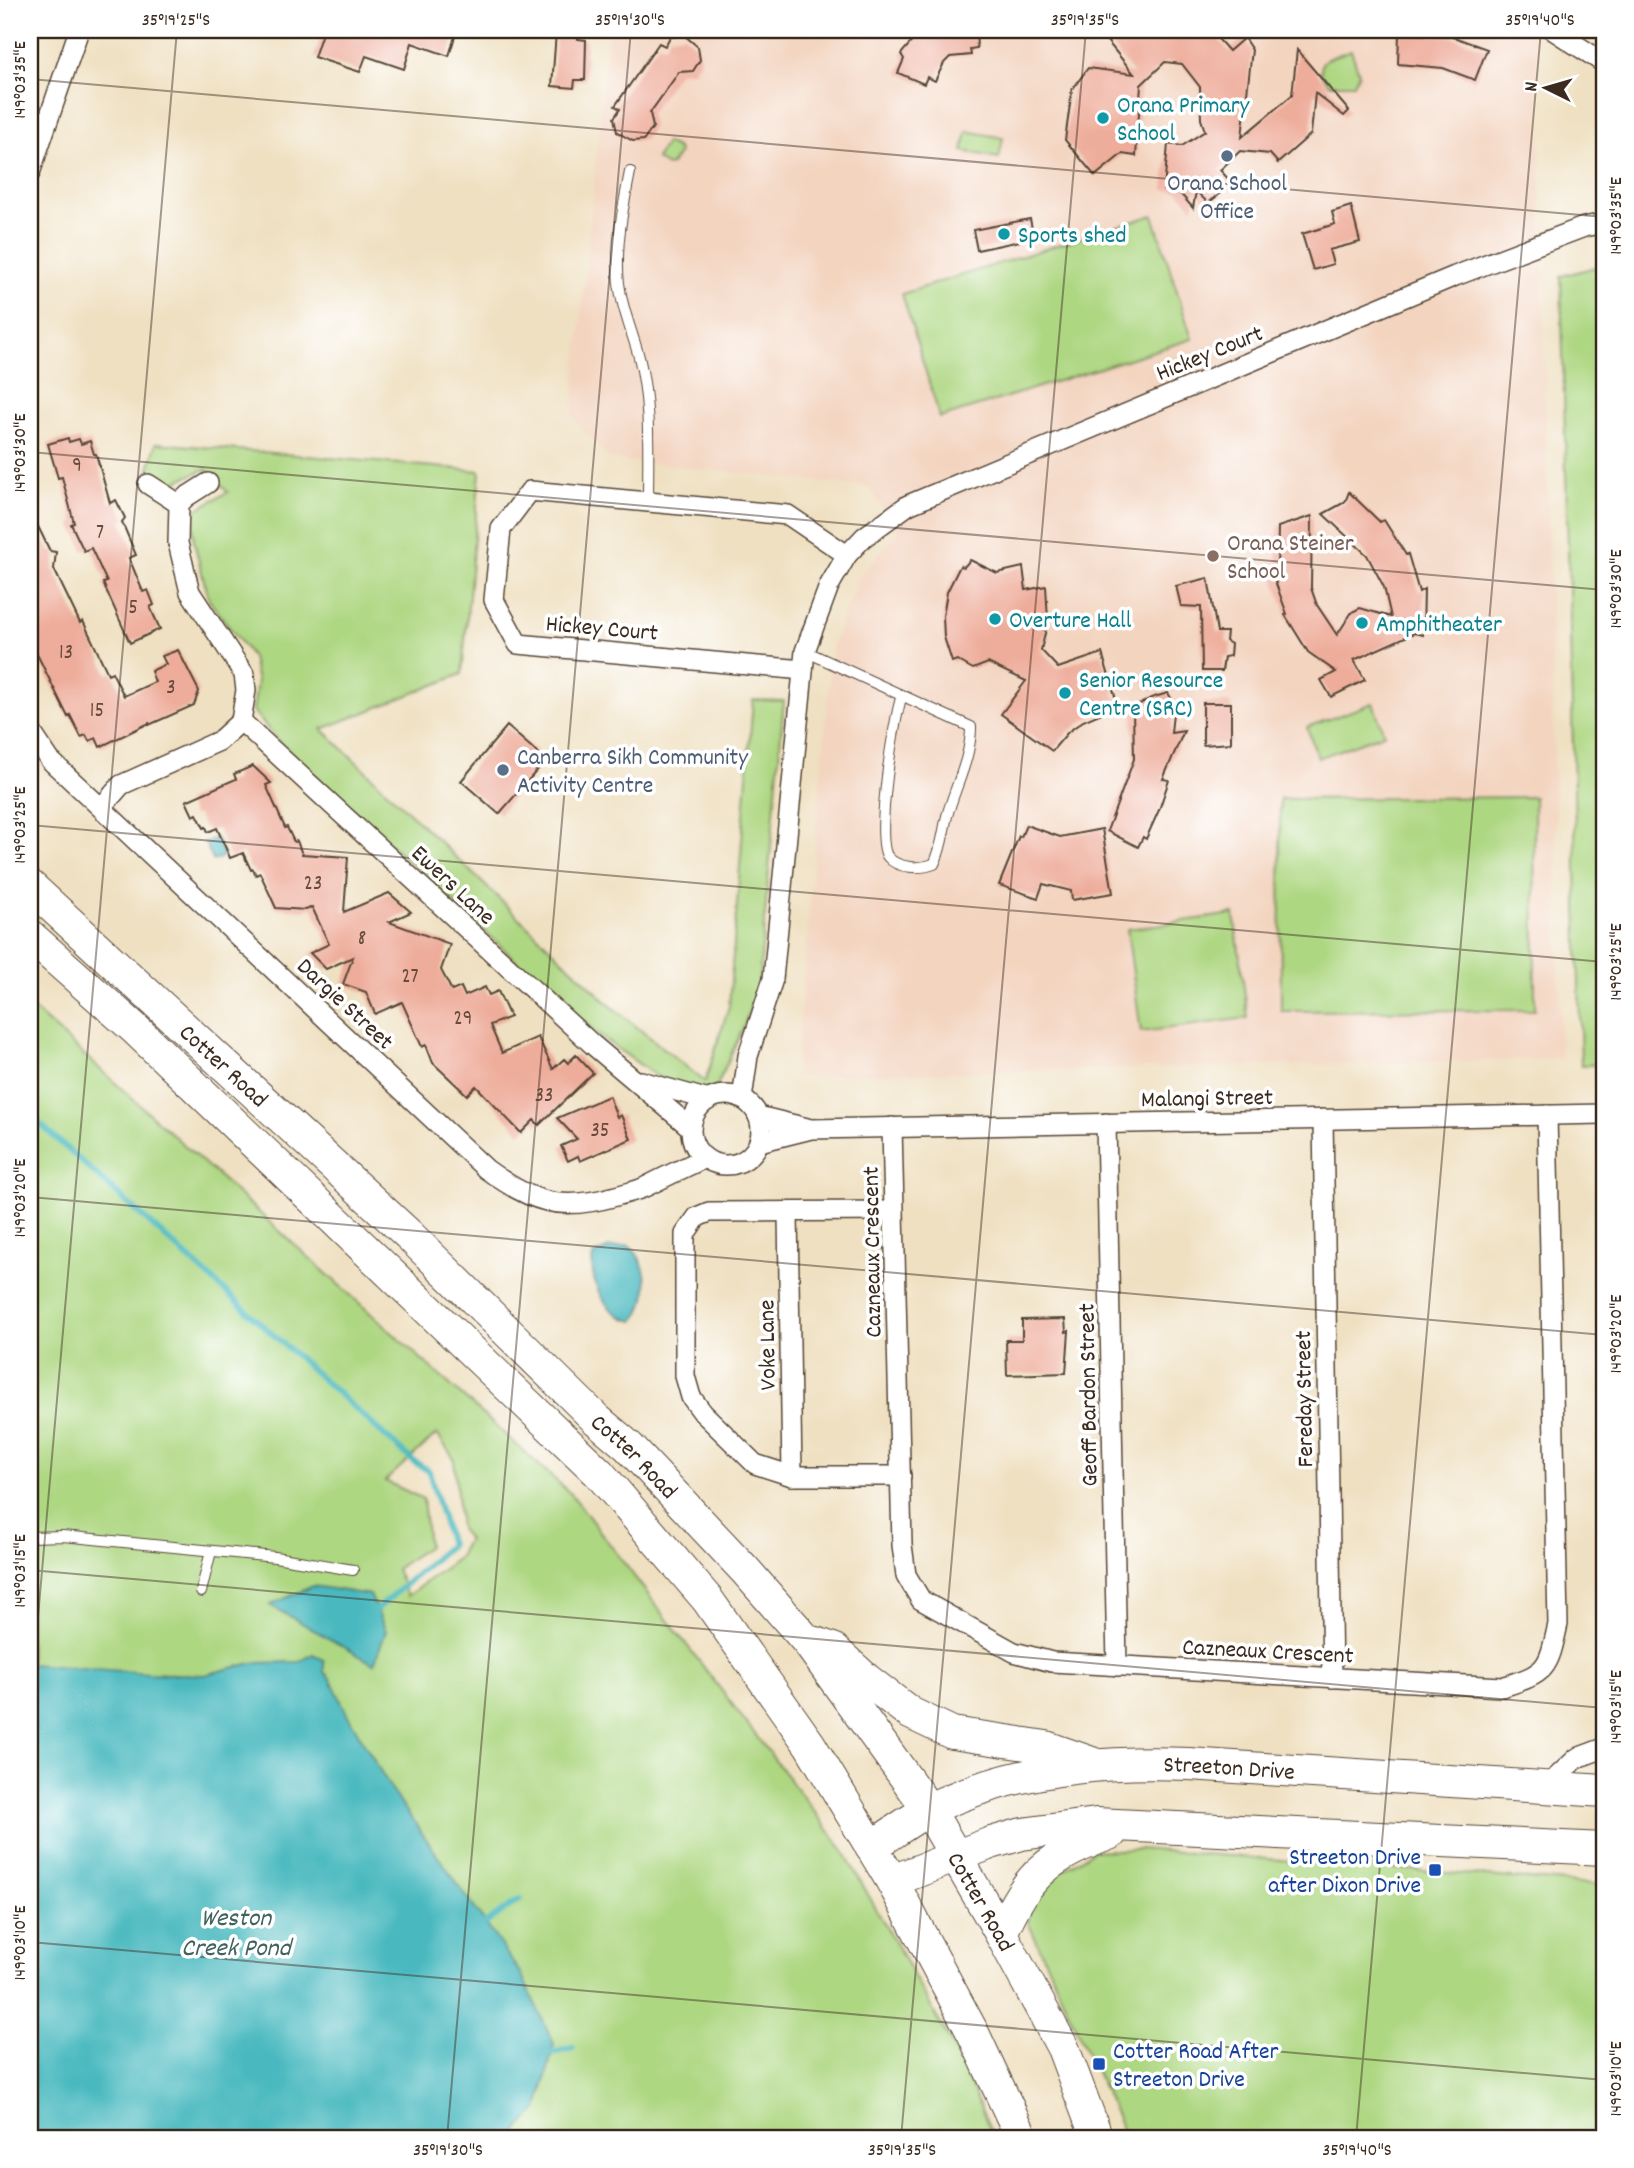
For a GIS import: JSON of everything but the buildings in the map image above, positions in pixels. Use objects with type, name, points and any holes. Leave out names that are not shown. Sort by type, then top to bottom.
[{"type":"main road","name":"Cotter Road","points":[[30,886],[409,1235],[596,1419],[628,1446],[745,1570],[807,1641],[929,1810],[1063,2048],[1097,2138]]},
{"type":"main road","name":"Cotter Road","points":[[30,936],[134,1028],[599,1473],[707,1599],[810,1745],[892,1881],[973,2033],[1022,2138]]},
{"type":"main road","points":[[807,1641],[833,1648],[909,1713],[952,1733],[1046,1747],[1097,1765]]},
{"type":"main road","name":"Streeton Drive","points":[[871,1847],[929,1810],[987,1786],[1028,1775],[1097,1765],[1177,1763],[1604,1791]]},
{"type":"main road","points":[[892,1881],[1022,1834],[1096,1824],[1604,1849]]},
{"type":"main road","points":[[1001,1934],[1015,1903],[1026,1886],[1041,1871],[1057,1858],[1081,1845],[1129,1827]]},
{"type":"street","points":[[30,173],[79,30]]},
{"type":"street","points":[[1553,30],[1604,63]]},
{"type":"street","name":"Hickey Court","points":[[847,555],[788,514],[530,491],[501,529],[494,600],[518,644],[804,660],[830,586],[847,555],[864,537],[908,505],[1455,276],[1584,227],[1604,223]]},
{"type":"street","points":[[102,807],[121,785],[219,741],[241,721],[246,690],[244,674],[190,592],[178,543],[179,504],[208,483]]},
{"type":"street","points":[[148,484],[179,504]]},
{"type":"street","points":[[725,1098],[748,1056],[773,979],[804,660]]},
{"type":"street","name":"Ewers Lane","points":[[241,721],[692,1133]]},
{"type":"street","name":"Dargie Street","points":[[30,730],[50,760],[486,1169],[514,1189],[552,1203],[592,1203],[645,1188],[674,1171],[705,1158]]},
{"type":"street","name":"Ewers Lane","points":[[636,1080],[725,1098]]},
{"type":"street","points":[[674,1171],[692,1133],[694,1117],[700,1107],[725,1098],[751,1107],[760,1124],[758,1142],[753,1152],[736,1164],[715,1163],[705,1158],[695,1146],[692,1133]]},
{"type":"street","name":"Malangi Street","points":[[758,1142],[811,1129],[1604,1114]]},
{"type":"street","name":"Cazneaux Crescent","points":[[892,1127],[902,1545],[906,1575],[921,1600],[1014,1652],[1052,1662],[1502,1688],[1532,1678],[1550,1660],[1558,1624],[1547,1115]]},
{"type":"street","name":"Malangi Street","points":[[758,1116],[811,1129]]},
{"type":"street","name":"Fereday Street","points":[[1323,1119],[1332,1678]]},
{"type":"street","name":"Geoff Bardon Street","points":[[1106,1123],[1117,1666]]},
{"type":"street","points":[[894,1212],[709,1212],[697,1217],[685,1234],[685,1376],[691,1396],[703,1413],[755,1464],[792,1476],[901,1475]]},
{"type":"street","name":"Voke Lane","points":[[788,1213],[792,1476]]},
{"type":"street","points":[[1546,1787],[1577,1758],[1604,1748]]},
{"type":"lane","points":[[630,172],[622,212],[618,269],[621,297],[639,357],[645,396],[648,502]]},
{"type":"lane","points":[[804,660],[902,695],[971,727],[971,741],[938,856],[934,864],[926,867],[898,864],[888,857],[883,848],[886,793],[896,713],[902,695]]},
{"type":"lane","points":[[30,1537],[63,1536],[275,1557],[354,1570]]},
{"type":"lane","points":[[201,1592],[211,1551]]},
{"type":"shaded area","name":"Orana Steiner School","points":[[608,30],[1537,30],[1561,1059],[795,1076],[832,649],[856,580],[898,532],[869,487],[609,459],[572,417]]},
{"type":"green space","points":[[1351,50],[1359,73],[1354,84],[1329,84],[1321,73],[1322,63]]},
{"type":"green space","points":[[967,131],[1003,138],[999,158],[963,151]]},
{"type":"green space","points":[[666,143],[678,149],[679,153],[671,165],[667,166],[656,159]]},
{"type":"green space","points":[[1153,215],[1192,339],[940,418],[902,294]]},
{"type":"green space","points":[[1604,265],[1604,1064],[1581,1065],[1561,276]]},
{"type":"green space","points":[[156,443],[480,471],[462,674],[322,729],[611,1006],[705,1082],[729,1006],[753,700],[784,701],[759,981],[744,1026],[716,1088],[695,1091],[656,1076],[594,1032],[279,742],[253,711],[257,682],[252,657],[209,600],[194,542],[192,512],[228,492],[206,469],[174,482],[148,474]]},
{"type":"green space","points":[[1373,703],[1384,734],[1318,758],[1307,727]]},
{"type":"green space","points":[[1534,797],[1535,1010],[1281,1011],[1280,799]]},
{"type":"green space","points":[[1234,914],[1248,1018],[1141,1032],[1127,929]]},
{"type":"green space","points":[[30,1006],[572,1495],[842,1848],[955,2050],[994,2138],[30,2138]],"holes":[[[437,1434],[454,1459],[460,1529],[468,1539],[458,1558],[407,1596],[396,1569],[428,1546],[423,1499],[385,1481]]]},
{"type":"green space","points":[[1139,1849],[1604,1885],[1604,2138],[1126,2138],[1028,1922],[1030,1902],[1059,1873],[1093,1851]]},
{"type":"water","points":[[216,838],[224,856],[213,861],[205,843]]},
{"type":"water","points":[[629,1246],[641,1262],[646,1282],[644,1304],[634,1321],[615,1313],[601,1297],[592,1266],[593,1256],[609,1248]]},
{"type":"water","points":[[313,1586],[370,1595],[386,1631],[374,1664],[270,1605]]},
{"type":"water","name":"Weston Creek Pond","points":[[313,1654],[324,1660],[324,1672],[331,1679],[347,1714],[391,1789],[521,1974],[554,2044],[538,2109],[510,2138],[30,2138],[30,1664],[204,1675],[252,1663],[299,1662]]},
{"type":"waterway","points":[[30,1115],[413,1461],[429,1471],[450,1545],[376,1610]]},
{"type":"waterway","points":[[486,1923],[520,1899]]},
{"type":"waterway","points":[[551,2053],[573,2048]]},
{"type":"place","name":"Orana Primary School","points":[[1103,118]]},
{"type":"place","name":"Orana School Office","points":[[1227,156]]},
{"type":"place","name":"Sports shed","points":[[1004,234]]},
{"type":"place","name":"Orana Steiner School","points":[[1213,556]]},
{"type":"place","name":"Overture Hall","points":[[995,619]]},
{"type":"place","name":"Amphitheater","points":[[1362,623]]},
{"type":"place","name":"Senior Resource Centre (SRC)","points":[[1065,693]]},
{"type":"place","name":"Canberra Sikh Community Activity Centre","points":[[503,770]]},
{"type":"place","name":"Streeton Drive after Dixon Drive","points":[[1435,1870]]},
{"type":"place","name":"Cotter Road After Streeton Drive","points":[[1099,2064]]}]
